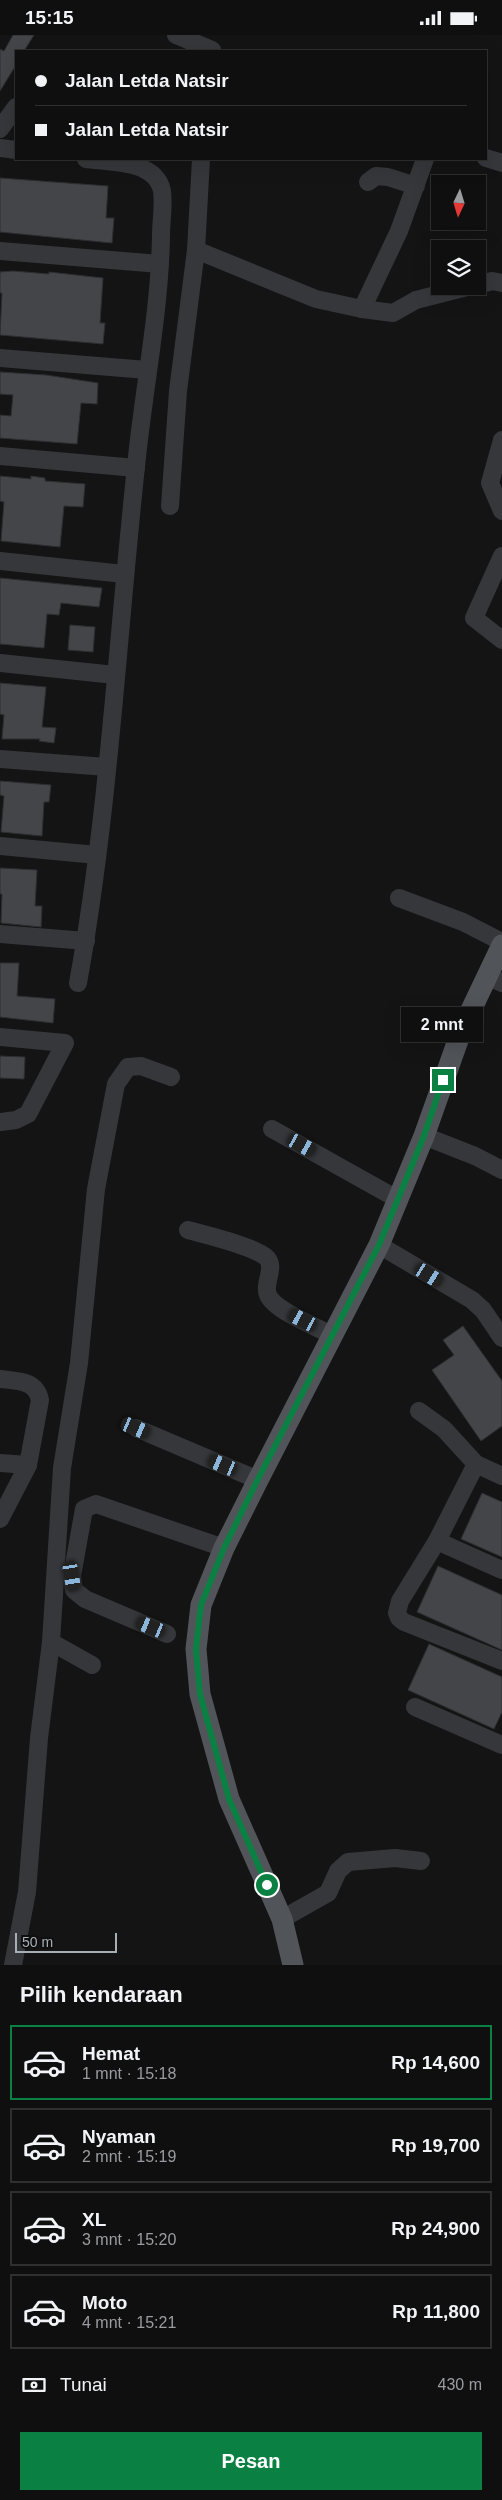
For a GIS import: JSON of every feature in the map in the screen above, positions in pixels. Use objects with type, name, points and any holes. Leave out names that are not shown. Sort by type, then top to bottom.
[{"type":"main road","points":[[293,1965],[282,1919],[229,1799],[200,1694],[196,1649],[201,1605],[224,1548],[258,1479],[379,1245],[424,1136],[462,1029],[494,979],[502,944]]},
{"type":"street","points":[[176,35],[212,45]]},
{"type":"street","points":[[0,129],[15,108]]},
{"type":"street","points":[[0,148],[15,150]]},
{"type":"street","points":[[487,158],[502,163]]},
{"type":"street","points":[[78,983],[86,941],[107,767],[124,574],[160,264],[162,190],[154,175],[132,165],[94,160]]},
{"type":"street","points":[[170,506],[178,391],[196,250],[201,160]]},
{"type":"street","points":[[362,309],[399,231],[426,160]]},
{"type":"street","points":[[368,181],[376,176],[388,177],[416,185]]},
{"type":"street","points":[[196,250],[316,299],[362,309],[394,313],[416,299],[433,295]]},
{"type":"street","points":[[0,251],[160,264]]},
{"type":"street","points":[[486,283],[492,281],[502,283]]},
{"type":"street","points":[[0,358],[147,371]]},
{"type":"street","points":[[502,440],[490,483],[502,511]]},
{"type":"street","points":[[0,456],[136,468]]},
{"type":"street","points":[[502,555],[474,618],[502,640]]},
{"type":"street","points":[[0,561],[124,574]]},
{"type":"street","points":[[0,663],[115,675]]},
{"type":"street","points":[[0,759],[107,767]]},
{"type":"street","points":[[0,846],[97,855]]},
{"type":"street","points":[[399,898],[463,922],[502,944]]},
{"type":"street","points":[[0,934],[86,941]]},
{"type":"street","points":[[0,1037],[65,1043],[28,1114],[16,1120],[0,1122]]},
{"type":"street","points":[[13,1965],[27,1892],[39,1738],[51,1642],[63,1460],[81,1354],[96,1189],[114,1093],[122,1074],[133,1065],[171,1077]]},
{"type":"street","points":[[272,1129],[399,1200]]},
{"type":"street","points":[[424,1136],[475,1156],[502,1170]]},
{"type":"street","points":[[188,1230],[255,1251],[268,1259],[271,1266],[266,1293],[273,1304],[332,1335]]},
{"type":"street","points":[[379,1245],[472,1301],[483,1310],[502,1337]]},
{"type":"street","points":[[0,1379],[25,1382],[38,1391],[40,1400],[28,1465],[0,1519]]},
{"type":"street","points":[[419,1411],[444,1429],[476,1464],[502,1476]]},
{"type":"street","points":[[136,1428],[258,1479]]},
{"type":"street","points":[[0,1463],[28,1465]]},
{"type":"street","points":[[476,1464],[437,1541],[400,1601],[397,1610],[399,1618],[404,1622],[502,1661]]},
{"type":"street","points":[[167,1634],[85,1599],[74,1590],[72,1576],[84,1509],[96,1504],[224,1548]]},
{"type":"street","points":[[437,1541],[502,1571]]},
{"type":"street","points":[[51,1642],[92,1665]]},
{"type":"street","points":[[415,1707],[502,1745]]},
{"type":"street","points":[[282,1919],[328,1893],[338,1871],[348,1862],[395,1858],[421,1861]]},
{"type":"building","points":[[13,35],[34,35],[25,50],[15,50],[15,67],[0,91],[0,49],[4,51]]},
{"type":"building","points":[[0,178],[108,186],[106,218],[114,218],[112,243],[0,232]]},
{"type":"building","points":[[13,271],[49,274],[49,272],[103,278],[100,323],[105,323],[103,344],[0,335],[2,293],[0,293],[0,272]]},
{"type":"building","points":[[0,372],[46,375],[98,383],[97,404],[81,403],[77,444],[0,438],[0,415],[11,416],[13,395],[0,394]]},
{"type":"building","points":[[0,476],[31,479],[31,476],[45,478],[45,481],[85,484],[83,507],[64,506],[60,547],[1,541],[4,502],[0,501]]},
{"type":"building","points":[[0,578],[102,588],[99,607],[61,603],[59,615],[47,614],[44,648],[0,644]]},
{"type":"building","points":[[70,625],[95,627],[93,652],[68,650]]},
{"type":"building","points":[[0,683],[46,687],[42,727],[56,728],[54,743],[39,741],[40,739],[2,739],[4,715],[0,714]]},
{"type":"building","points":[[0,781],[51,785],[49,802],[44,802],[42,836],[1,832],[4,796],[0,795]]},
{"type":"building","points":[[0,868],[37,870],[35,906],[42,906],[41,927],[1,923],[2,894],[0,894]]},
{"type":"building","points":[[0,963],[19,963],[17,996],[55,999],[53,1023],[0,1017]]},
{"type":"building","points":[[0,1056],[25,1057],[24,1079],[0,1078]]},
{"type":"building","points":[[463,1326],[502,1381],[502,1426],[481,1441],[432,1370],[454,1355],[443,1340]]},
{"type":"building","points":[[482,1493],[502,1502],[502,1557],[461,1539]]},
{"type":"building","points":[[438,1566],[502,1595],[502,1650],[417,1612]]},
{"type":"building","points":[[429,1644],[502,1677],[502,1712],[494,1729],[408,1690]]},
{"type":"route","points":[[267,1885],[229,1799],[200,1694],[196,1649],[201,1605],[224,1548],[258,1479],[379,1245],[424,1136],[443,1080]]}]
